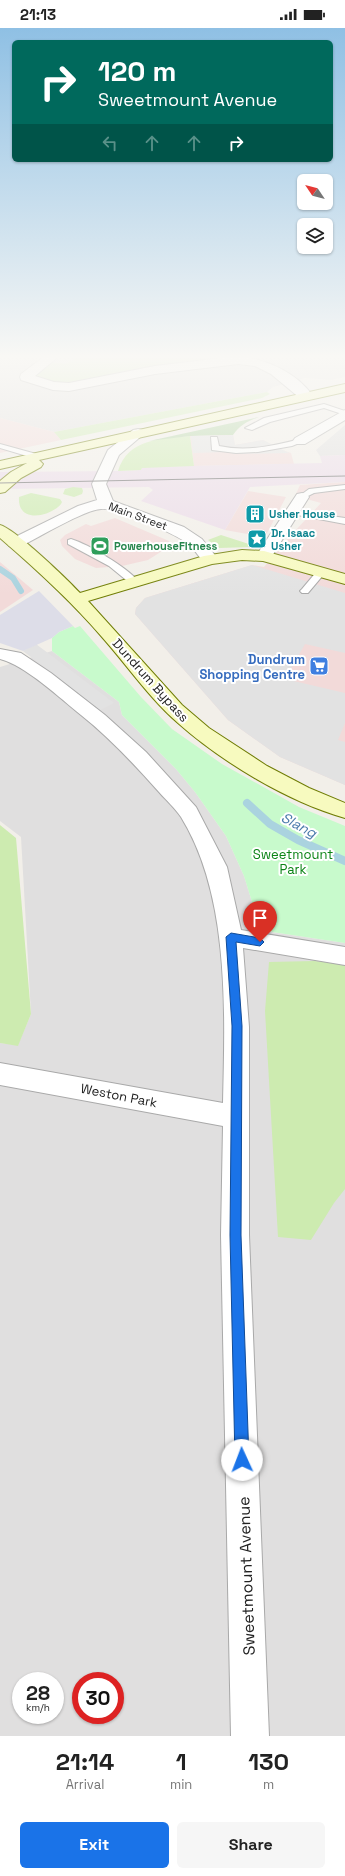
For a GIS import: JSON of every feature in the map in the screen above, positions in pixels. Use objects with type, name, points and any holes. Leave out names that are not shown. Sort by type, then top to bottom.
[{"type":"main road","points":[[2,464],[126,436]]},
{"type":"main road","points":[[0,489],[8,480],[27,469],[80,446]]},
{"type":"main road","name":"Dundrum Bypass","points":[[4,534],[77,600],[171,705],[195,727],[223,748],[260,771],[345,811]]},
{"type":"main road","points":[[77,600],[210,559],[242,554],[264,556],[345,579]]},
{"type":"street","points":[[106,504],[99,484],[103,474],[113,453],[135,436]]},
{"type":"street","points":[[300,441],[309,436]]},
{"type":"street","points":[[264,556],[302,497]]},
{"type":"street","name":"Main Street","points":[[4,534],[98,504],[106,504],[178,530],[196,542],[210,559]]},
{"type":"street","name":"Sweetmount Avenue","points":[[0,654],[16,657],[45,677],[98,720],[138,757],[189,812],[216,867],[231,937],[237,1026],[236,1235],[250,1736]]},
{"type":"street","points":[[231,937],[345,956]]},
{"type":"street","name":"Weston Park","points":[[0,1074],[237,1117]]},
{"type":"lane","points":[[214,439],[215,448],[231,451],[265,450],[300,441]]},
{"type":"lane","points":[[0,446],[37,457]]},
{"type":"lane","points":[[302,497],[312,491],[345,487]]},
{"type":"lane","points":[[292,512],[345,521]]},
{"type":"lane","points":[[71,542],[118,568],[127,574],[134,582]]},
{"type":"lane","points":[[305,591],[321,572]]},
{"type":"shaded area","points":[[0,436],[57,436],[61,440],[0,453]]},
{"type":"shaded area","points":[[190,436],[233,436],[235,445],[263,440],[279,449],[291,453],[294,464],[194,466]]},
{"type":"shaded area","points":[[191,436],[233,436],[235,445],[263,440],[289,453],[193,453]]},
{"type":"shaded area","points":[[333,436],[345,436],[345,455],[320,456],[316,450]]},
{"type":"shaded area","points":[[345,455],[345,482],[250,487],[225,530],[141,501],[153,490],[149,487],[0,489],[0,472],[118,471],[141,470],[144,467],[322,463],[320,456]]},
{"type":"shaded area","name":"Dundrum Shopping Centre","points":[[345,482],[345,785],[280,757],[228,720],[135,614],[136,608],[145,598],[252,565],[264,567],[281,546],[321,503],[295,496],[300,485]]},
{"type":"shaded area","name":"Usher House","points":[[248,491],[286,497],[265,537],[225,530]]},
{"type":"shaded area","points":[[115,518],[169,541],[170,546],[148,560],[122,566],[96,568],[75,559],[62,546],[60,540],[65,535],[86,524],[91,526]]},
{"type":"shaded area","points":[[0,562],[33,590],[0,612]]},
{"type":"shaded area","name":"Dundrum Shopping Centre","points":[[252,565],[345,593],[345,653],[305,644],[285,679],[345,693],[345,723],[338,740],[345,742],[345,785],[280,757],[228,720],[135,614],[136,608],[145,598]]},
{"type":"shaded area","points":[[39,591],[73,626],[59,632],[52,638],[23,651],[0,643],[0,615]]},
{"type":"shaded area","points":[[36,644],[114,703],[100,710],[23,651]]},
{"type":"shaded area","points":[[52,651],[119,702],[122,715],[176,769],[195,792],[226,836],[244,876],[256,915],[271,932],[345,943],[345,1736],[0,1736],[0,1043],[18,1045],[31,1014],[21,837],[0,821],[0,667]]},
{"type":"green space","points":[[57,436],[82,436],[61,440]]},
{"type":"green space","points":[[173,436],[203,436],[190,436],[149,441]]},
{"type":"green space","points":[[190,436],[194,466],[142,468],[141,470],[118,471],[123,460],[138,446],[147,442]]},
{"type":"green space","points":[[73,487],[82,488],[82,494],[74,497],[63,494],[65,489]]},
{"type":"green space","points":[[31,493],[60,499],[62,502],[56,509],[50,512],[35,516],[29,515],[23,511],[20,506],[19,497]]},
{"type":"green space","points":[[221,535],[252,545],[251,547],[219,548],[208,540]]},
{"type":"green space","name":"Sweetmount Park","points":[[73,626],[75,628],[80,626],[141,697],[172,729],[222,764],[299,807],[345,826],[345,943],[272,932],[256,915],[244,876],[226,836],[195,792],[176,769],[122,715],[119,702],[52,651],[52,638],[59,632]]},
{"type":"green space","points":[[0,825],[16,838],[31,1014],[18,1046],[0,1043]]},
{"type":"green space","points":[[314,961],[345,964],[345,1189],[334,1203],[311,1240],[278,1237],[265,1011],[269,962]]},
{"type":"waterway","name":"Slang","points":[[0,569],[13,578],[21,591]]},
{"type":"waterway","name":"Slang","points":[[247,803],[270,824],[298,840],[345,861]]},
{"type":"tram line","points":[[0,483],[345,476]]},
{"type":"place","name":"Usher House","points":[[255,514]]},
{"type":"place","name":"Dr. Isaac Usher","points":[[257,539]]},
{"type":"place","name":"PowerhouseFitness","points":[[100,546]]},
{"type":"place","name":"Dundrum Shopping Centre","points":[[319,666]]},
{"type":"route","points":[[242,1460],[236,1235],[237,1026],[231,937],[260,942]]}]
